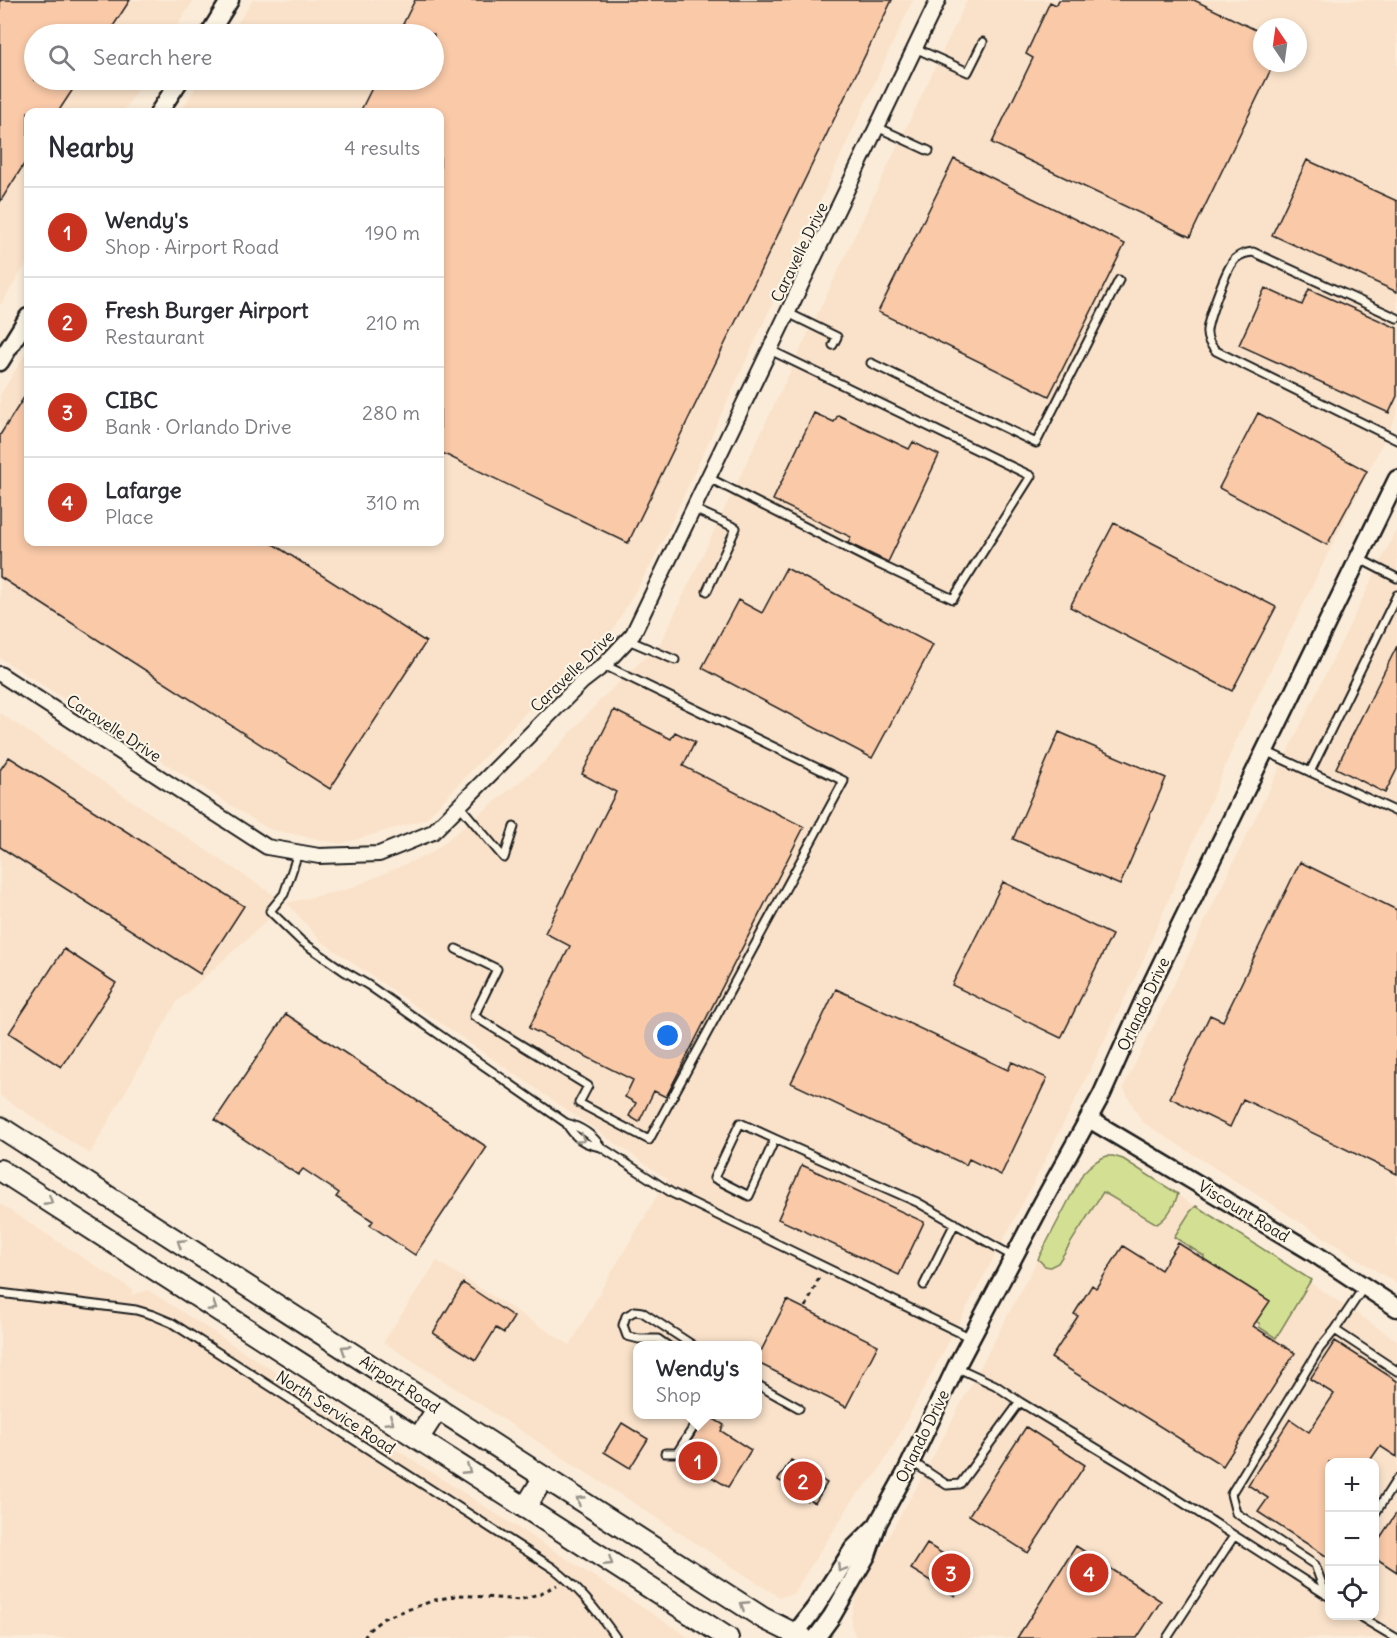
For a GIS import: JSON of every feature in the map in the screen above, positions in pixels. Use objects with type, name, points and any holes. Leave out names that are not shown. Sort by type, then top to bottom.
[{"type":"main road","name":"Airport Road","points":[[0,1127],[763,1618],[797,1637]]},
{"type":"main road","points":[[0,1170],[728,1638]]},
{"type":"main road","points":[[418,1438],[438,1408]]},
{"type":"main road","points":[[525,1508],[544,1477]]},
{"type":"street","points":[[215,24],[230,0]]},
{"type":"street","name":"Caravelle Drive","points":[[0,674],[267,847],[319,856],[379,854],[433,832],[633,634],[938,0]]},
{"type":"street","points":[[162,108],[173,90]]},
{"type":"street","points":[[0,362],[24,323]]},
{"type":"street","name":"Orlando Drive","points":[[816,1638],[832,1616],[867,1555],[878,1523],[911,1461],[956,1366],[1102,1094],[1146,996],[1397,479]]},
{"type":"street","name":"Viscount Road","points":[[1089,1119],[1312,1252],[1397,1308]]},
{"type":"street","name":"Orlando Drive","points":[[797,1637],[854,1549],[878,1523]]},
{"type":"lane","points":[[915,48],[968,72],[983,42]]},
{"type":"lane","points":[[877,127],[929,151]]},
{"type":"lane","points":[[1397,318],[1252,252],[1243,253],[1233,261],[1219,290],[1207,332],[1210,345],[1216,351],[1397,440]]},
{"type":"lane","points":[[871,363],[1036,443],[1119,280]]},
{"type":"lane","points":[[788,313],[837,337],[833,345]]},
{"type":"lane","points":[[709,477],[872,561],[953,599],[1031,476],[770,350]]},
{"type":"lane","points":[[694,509],[736,528],[707,591]]},
{"type":"lane","points":[[1358,558],[1397,578]]},
{"type":"lane","points":[[1310,772],[1397,596]]},
{"type":"lane","points":[[628,640],[675,660]]},
{"type":"lane","points":[[456,949],[497,969],[474,1016],[588,1086],[579,1103],[649,1140],[844,781],[604,665]]},
{"type":"lane","points":[[1265,751],[1397,812]]},
{"type":"lane","points":[[459,805],[504,858],[514,827]]},
{"type":"lane","points":[[298,853],[284,894],[270,911],[301,941],[566,1123],[577,1126],[594,1137],[601,1147],[672,1193],[971,1338]]},
{"type":"lane","points":[[774,1139],[749,1196],[714,1178],[740,1123],[917,1202],[1014,1257]]},
{"type":"lane","points":[[924,1285],[955,1223]]},
{"type":"lane","points":[[1325,1587],[1315,1565],[1236,1513],[1231,1494],[1320,1348],[1335,1330],[1364,1286]]},
{"type":"lane","name":"North Service Road","points":[[0,1293],[136,1310],[172,1323],[554,1568],[568,1579],[599,1612],[616,1638]]},
{"type":"lane","points":[[661,1341],[627,1336],[623,1325],[626,1316],[636,1311],[642,1312],[686,1341]]},
{"type":"lane","points":[[1335,1330],[1397,1371]]},
{"type":"lane","points":[[956,1366],[995,1384],[1020,1402],[1325,1592]]},
{"type":"lane","points":[[762,1387],[800,1408]]},
{"type":"lane","points":[[911,1461],[947,1485],[960,1484],[1020,1402]]},
{"type":"lane","points":[[665,1453],[677,1453],[699,1419]]},
{"type":"lane","points":[[1376,1512],[1397,1480]]},
{"type":"lane","points":[[1167,1638],[1234,1536]]},
{"type":"lane","points":[[1366,1620],[1396,1638]]},
{"type":"path","points":[[806,1307],[824,1266]]},
{"type":"path","points":[[364,1638],[369,1630],[384,1618],[435,1600],[460,1595],[520,1600],[541,1593],[568,1579]]},
{"type":"shaded area","points":[[0,0],[194,0],[178,24],[24,24],[24,90],[137,90],[126,108],[24,108],[24,267],[0,306]]},
{"type":"shaded area","points":[[253,0],[913,0],[654,560],[602,648],[564,672],[426,819],[341,844],[268,829],[0,658],[0,395],[24,356],[24,546],[444,546],[444,108],[183,108],[194,90],[444,90],[444,24],[237,24]]},
{"type":"shaded area","points":[[967,0],[1397,0],[1397,414],[1236,741],[1138,972],[1030,1190],[891,1450],[876,1475],[855,1497],[793,1594],[779,1597],[383,1342],[437,1261],[570,1345],[667,1179],[321,941],[287,903],[177,1002],[90,1154],[0,1096],[0,713],[286,903],[348,889],[431,853],[544,762],[600,700],[661,642]]},
{"type":"shaded area","points":[[1397,528],[1397,1284],[1142,1122],[1123,1088]]},
{"type":"shaded area","points":[[1107,1156],[1123,1159],[1397,1340],[1397,1638],[856,1638],[851,1625],[851,1617],[859,1588],[920,1481],[1083,1173],[1089,1166]]},
{"type":"shaded area","points":[[0,1204],[133,1290],[131,1295],[148,1290],[690,1638],[0,1638]]},
{"type":"green space","points":[[1107,1156],[1123,1159],[1178,1194],[1173,1207],[1157,1224],[1103,1192],[1058,1263],[1050,1267],[1045,1266],[1038,1259],[1083,1173],[1094,1163]]},
{"type":"green space","points":[[1196,1206],[1311,1280],[1276,1338],[1259,1327],[1260,1324],[1250,1317],[1262,1296],[1174,1237]]},
{"type":"building","points":[[0,0],[130,0],[114,24],[24,24],[24,90],[72,90],[61,108],[24,108],[24,164],[0,202]]},
{"type":"building","points":[[415,0],[892,0],[628,543],[444,454],[444,108],[362,108],[371,90],[444,90],[444,24],[403,24]]},
{"type":"building","points":[[1059,0],[1194,0],[1253,29],[1253,72],[1270,72],[1190,237],[992,143],[1033,58],[1026,54],[1050,2],[1056,5]]},
{"type":"building","points":[[954,159],[1125,244],[1049,396],[878,312]]},
{"type":"building","points":[[1307,160],[1397,201],[1397,292],[1272,235]]},
{"type":"building","points":[[1265,288],[1302,305],[1309,289],[1397,328],[1397,396],[1389,413],[1239,345]]},
{"type":"building","points":[[24,397],[24,546],[276,546],[426,642],[330,789],[0,577],[0,435]]},
{"type":"building","points":[[814,413],[834,422],[838,415],[909,449],[913,442],[939,455],[888,562],[848,543],[851,537],[773,500]]},
{"type":"building","points":[[1258,413],[1367,471],[1327,545],[1219,488]]},
{"type":"building","points":[[1114,523],[1276,607],[1232,691],[1070,607]]},
{"type":"building","points":[[786,568],[933,645],[872,758],[702,668],[738,600],[762,613]]},
{"type":"building","points":[[1397,646],[1397,769],[1385,793],[1336,768]]},
{"type":"building","points":[[614,710],[671,739],[675,732],[695,742],[683,766],[804,827],[666,1097],[654,1091],[639,1122],[629,1116],[636,1103],[625,1097],[633,1080],[529,1028],[570,946],[545,933],[616,792],[582,774]]},
{"type":"building","points":[[1059,732],[1166,778],[1120,885],[1013,839]]},
{"type":"building","points":[[9,757],[244,906],[200,974],[0,847],[0,770]]},
{"type":"building","points":[[1300,862],[1397,910],[1397,1174],[1243,1099],[1230,1127],[1170,1098],[1210,1015],[1223,1021]]},
{"type":"building","points":[[1003,882],[1112,935],[1061,1038],[952,985]]},
{"type":"building","points":[[64,949],[116,983],[61,1067],[9,1033]]},
{"type":"building","points":[[836,989],[1008,1070],[1012,1062],[1047,1078],[1001,1175],[969,1159],[966,1165],[791,1083]]},
{"type":"building","points":[[286,1014],[487,1147],[415,1255],[370,1225],[373,1221],[336,1197],[339,1193],[303,1169],[298,1175],[215,1120]]},
{"type":"building","points":[[802,1165],[924,1222],[899,1275],[778,1219]]},
{"type":"building","points":[[1178,1243],[1270,1301],[1253,1326],[1295,1353],[1223,1466],[1051,1358],[1078,1316],[1074,1314],[1092,1285],[1096,1288],[1123,1246],[1161,1270]]},
{"type":"building","points":[[463,1283],[514,1317],[504,1333],[496,1328],[476,1360],[433,1333]]},
{"type":"building","points":[[787,1300],[878,1345],[846,1407],[762,1365],[762,1349]]},
{"type":"building","points":[[1335,1341],[1397,1381],[1397,1457],[1380,1446],[1372,1458],[1325,1458],[1325,1555],[1258,1512],[1268,1498],[1248,1485],[1290,1419],[1309,1432],[1334,1394],[1310,1379]]},
{"type":"building","points":[[704,1419],[714,1419],[724,1425],[721,1431],[751,1450],[728,1487],[680,1458]]},
{"type":"building","points":[[622,1423],[648,1439],[630,1468],[604,1452]]},
{"type":"building","points":[[1026,1427],[1085,1465],[1028,1553],[969,1515]]},
{"type":"building","points":[[791,1460],[827,1483],[815,1503],[808,1499],[807,1501],[783,1486],[785,1484],[778,1480]]},
{"type":"building","points":[[1397,1512],[1397,1572],[1379,1560],[1379,1539]]},
{"type":"building","points":[[927,1544],[969,1570],[968,1573],[971,1575],[962,1590],[960,1589],[955,1596],[911,1569]]},
{"type":"building","points":[[1076,1546],[1161,1601],[1137,1638],[1017,1638]]},
{"type":"place","name":"Wendy's","points":[[698,1461]]},
{"type":"place","name":"Fresh Burger Airport","points":[[803,1481]]},
{"type":"place","name":"CIBC","points":[[951,1573]]},
{"type":"place","name":"Lafarge","points":[[1089,1573]]}]
